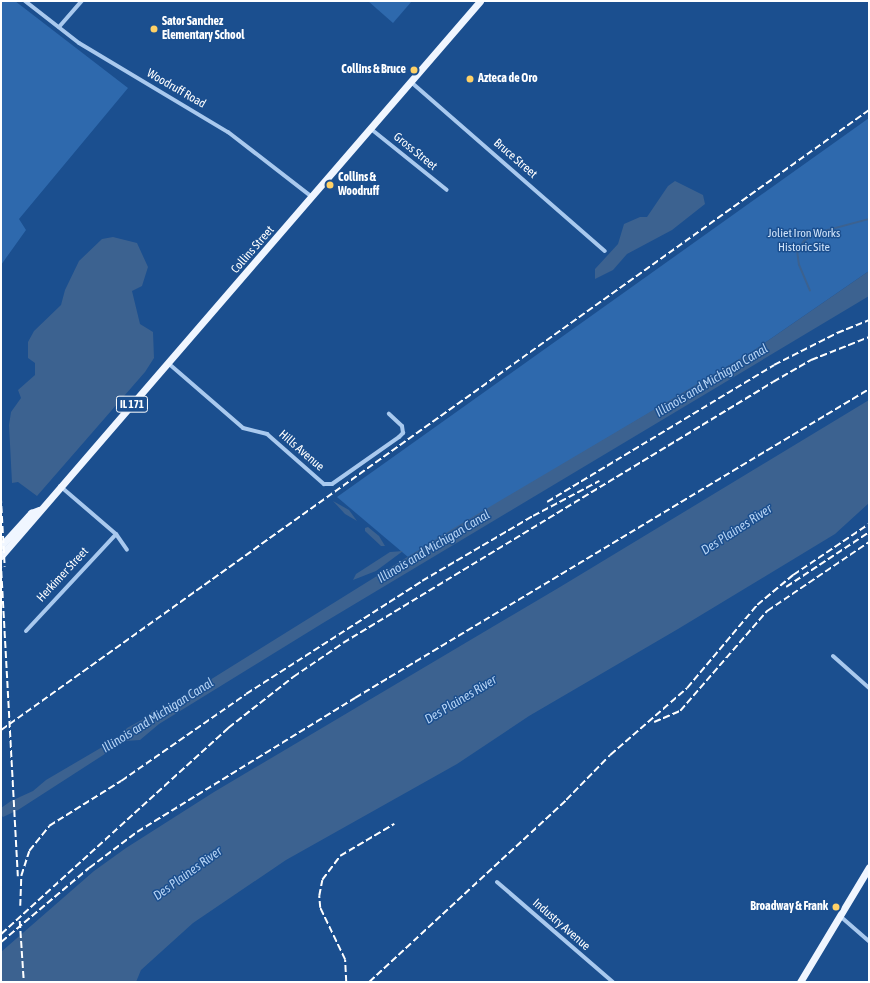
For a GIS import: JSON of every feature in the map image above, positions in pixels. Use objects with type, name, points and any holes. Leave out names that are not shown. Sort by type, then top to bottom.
[{"type":"main road","name":"Collins Street","points":[[1,556],[37,517],[39,510],[313,197],[480,1]]},
{"type":"main road","name":"Collins Street","points":[[1,546],[32,513],[39,510]]},
{"type":"main road","points":[[800,982],[869,867]]},
{"type":"street","name":"Woodruff Road","points":[[26,1],[79,43],[228,132],[313,197]]},
{"type":"street","points":[[59,27],[82,1]]},
{"type":"street","name":"Bruce Street","points":[[411,82],[605,251]]},
{"type":"street","name":"Gross Street","points":[[371,129],[446,190]]},
{"type":"street","name":"Hills Avenue","points":[[168,363],[243,428],[267,434],[324,484],[332,484],[403,433],[402,426],[389,414]]},
{"type":"street","points":[[60,486],[116,534],[127,550]]},
{"type":"street","name":"Herkimer Street","points":[[26,631],[116,534]]},
{"type":"street","points":[[833,656],[869,688]]},
{"type":"street","name":"Industry Avenue","points":[[497,882],[613,982]]},
{"type":"street","points":[[840,916],[869,941]]},
{"type":"green space","points":[[1,1],[15,1],[128,88],[19,219],[26,230],[1,265]]},
{"type":"green space","points":[[368,1],[412,1],[393,23]]},
{"type":"green space","name":"Joliet Iron Works Historic Site","points":[[869,118],[869,271],[753,351],[408,557],[337,497]]},
{"type":"water","points":[[675,181],[703,195],[705,204],[672,230],[627,254],[613,270],[595,279],[595,269],[618,244],[624,224],[640,217],[647,217],[668,186]]},
{"type":"water","points":[[113,237],[137,243],[148,267],[142,286],[132,291],[140,324],[153,332],[154,358],[145,372],[37,496],[18,482],[12,483],[9,425],[11,412],[21,398],[18,390],[35,375],[35,363],[28,358],[28,342],[34,331],[61,305],[65,290],[79,261],[102,239]]},
{"type":"water","name":"Illinois and Michigan Canal","points":[[869,271],[869,296],[323,623],[159,724],[140,740],[125,741],[18,810],[3,817],[1,815],[1,808],[11,801],[33,791],[46,780],[121,736],[127,728],[147,717],[153,710],[157,713],[454,528],[753,351]]},
{"type":"water","name":"Des Plaines River","points":[[869,400],[869,503],[835,534],[678,629],[529,716],[457,764],[286,860],[193,923],[141,970],[136,982],[1,982],[1,952],[94,871],[126,848],[214,792],[560,587]]},
{"type":"water","points":[[333,501],[349,510],[357,521],[345,514]]},
{"type":"water","points":[[368,527],[379,536],[385,546],[381,546],[365,531],[365,528]]},
{"type":"water","points":[[403,551],[376,571],[353,580],[356,574],[390,552]]},
{"type":"waterway","points":[[810,291],[799,265],[797,251],[804,241],[813,234],[869,219]]},
{"type":"railway","points":[[1,730],[869,110]]},
{"type":"railway","points":[[547,502],[774,365],[837,333],[869,320]]},
{"type":"railway","points":[[1,934],[228,728],[293,677],[343,643],[773,382],[811,360],[869,337]]},
{"type":"railway","points":[[1,942],[89,868],[137,832],[355,698],[869,389]]},
{"type":"railway","points":[[20,906],[21,876],[29,851],[49,826],[121,781],[246,694],[422,581],[533,516],[599,481]]},
{"type":"railway","points":[[1,496],[5,567]]},
{"type":"railway","points":[[369,982],[566,800],[610,755],[687,688],[757,605],[793,575],[869,524]]},
{"type":"railway","points":[[786,587],[869,532]]},
{"type":"railway","points":[[654,722],[680,711],[767,611],[869,542]]},
{"type":"railway","points":[[1,561],[18,877]]},
{"type":"railway","points":[[346,982],[345,960],[320,908],[319,896],[322,880],[340,856],[394,824]]},
{"type":"railway","points":[[20,921],[24,982]]},
{"type":"place","name":"Sator Sanchez Elementary School","points":[[154,29]]},
{"type":"place","name":"Collins & Bruce","points":[[414,70]]},
{"type":"place","name":"Azteca de Oro","points":[[470,79]]},
{"type":"place","name":"Collins & Woodruff","points":[[330,185]]},
{"type":"place","name":"Broadway & Frank","points":[[836,907]]}]
